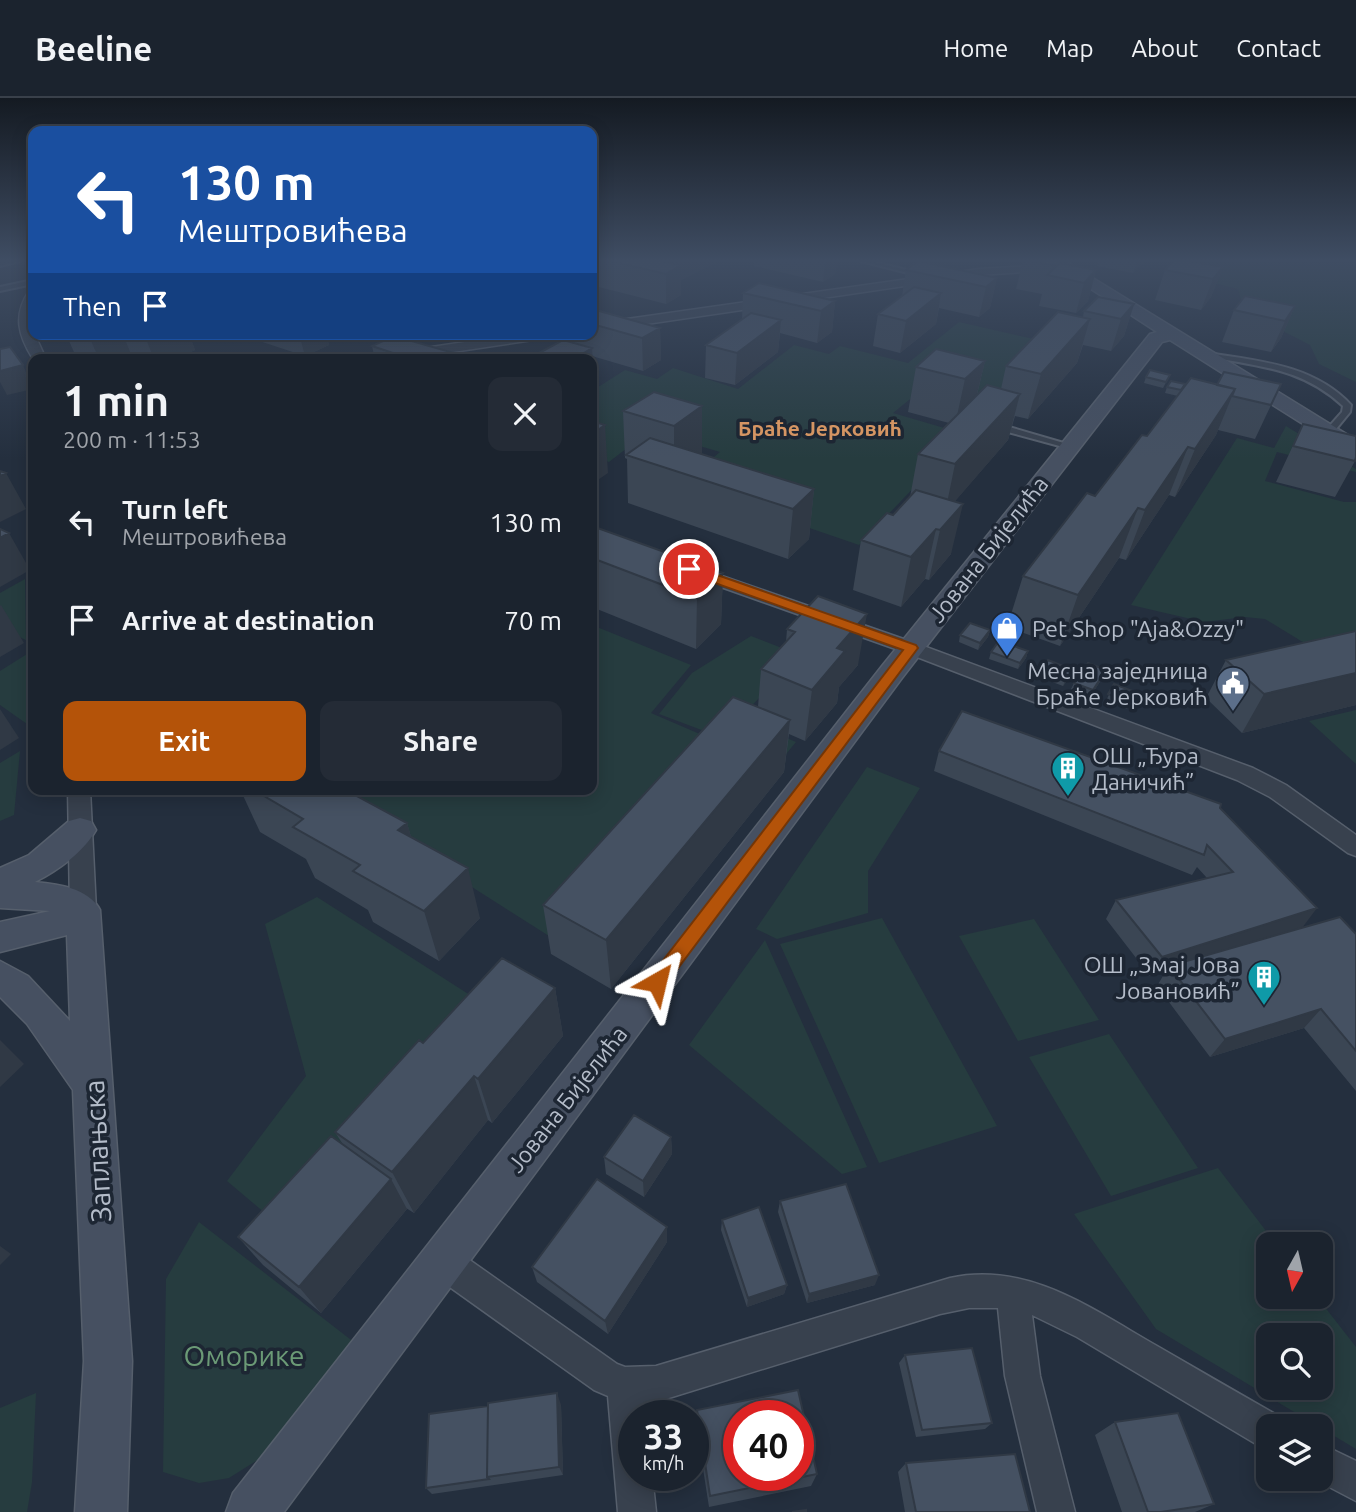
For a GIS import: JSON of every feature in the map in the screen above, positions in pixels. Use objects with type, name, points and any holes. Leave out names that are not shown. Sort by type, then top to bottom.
[{"type":"street","points":[[23,327],[24,346],[34,354]]},
{"type":"street","points":[[1163,327],[1356,449]]},
{"type":"street","name":"Јована Бијелића","points":[[252,1512],[911,648],[1156,338],[1174,334]]},
{"type":"street","points":[[412,354],[506,340]]},
{"type":"street","points":[[669,562],[911,648],[1245,774],[1286,796],[1356,847]]},
{"type":"street","name":"Заплањска","points":[[79,795],[108,1362],[102,1512]]},
{"type":"street","points":[[0,883],[41,864],[80,830]]},
{"type":"street","points":[[0,894],[49,897],[70,902],[83,910]]},
{"type":"street","points":[[0,937],[52,926],[83,910]]},
{"type":"street","points":[[0,977],[48,1021],[94,1087]]},
{"type":"street","points":[[442,1261],[606,1378],[625,1385],[656,1384],[951,1295],[987,1289],[1015,1293],[1048,1305],[1093,1327],[1256,1423]]},
{"type":"street","points":[[1015,1293],[1014,1323],[1019,1364],[1056,1512]]},
{"type":"street","points":[[625,1385],[636,1512]]},
{"type":"street","points":[[1333,1469],[1356,1482]]},
{"type":"lane","points":[[1208,355],[1291,369],[1339,396],[1347,405],[1346,412],[1329,432]]},
{"type":"lane","points":[[992,425],[1070,446]]},
{"type":"green space","points":[[953,327],[981,327],[1051,343],[995,406],[925,387],[893,413],[965,434],[859,545],[681,484],[720,452],[649,431],[609,462],[597,458],[597,388],[625,370],[657,379],[673,368],[738,389],[794,345],[829,354],[840,346],[908,363]]},
{"type":"green space","points":[[1275,327],[1356,327],[1356,382],[1319,364],[1310,345]]},
{"type":"green space","points":[[1286,426],[1356,469],[1356,472],[1277,452],[1265,481],[1344,502],[1356,502],[1356,647],[1306,644],[1265,619],[1245,617],[1204,622],[1131,605],[1237,438],[1274,448]]},
{"type":"green space","points":[[25,579],[26,640],[0,628],[0,593]]},
{"type":"green space","points":[[597,627],[691,665],[651,713],[723,744],[549,936],[327,795],[597,795]]},
{"type":"green space","points":[[751,636],[800,655],[740,718],[796,742],[781,760],[659,714],[692,673]]},
{"type":"green space","points":[[27,654],[27,724],[0,705],[0,671]]},
{"type":"green space","points":[[1356,710],[1356,764],[1309,721]]},
{"type":"green space","points":[[20,751],[14,815],[0,821],[0,763]]},
{"type":"green space","points":[[867,767],[920,788],[868,871],[868,913],[777,939],[756,929]]},
{"type":"green space","points":[[317,897],[473,997],[279,1225],[227,1181],[306,1076],[265,924]]},
{"type":"green space","points":[[882,918],[997,1126],[879,1163],[780,944]]},
{"type":"green space","points":[[1034,919],[1099,1020],[1018,1041],[959,936]]},
{"type":"green space","points":[[765,940],[867,1167],[842,1174],[689,1045]]},
{"type":"green space","points":[[1109,1034],[1198,1168],[1111,1196],[1029,1057]]},
{"type":"green space","points":[[1218,1168],[1267,1232],[1256,1232],[1256,1309],[1326,1309],[1356,1347],[1356,1449],[1333,1435],[1333,1414],[1298,1414],[1274,1400],[1333,1400],[1333,1323],[1256,1323],[1256,1389],[1156,1329],[1074,1214]]},
{"type":"green space","name":"Оморике","points":[[199,1222],[355,1343],[259,1459],[229,1478],[199,1483],[163,1472],[166,1279]]},
{"type":"green space","points":[[36,1393],[32,1482],[27,1512],[0,1512],[0,1408]]},
{"type":"building","points":[[603,327],[660,328],[642,338]]},
{"type":"building","points":[[731,327],[772,327],[737,353],[706,345]]},
{"type":"building","points":[[1044,327],[1083,327],[1041,374],[1006,366]]},
{"type":"building","points":[[385,340],[408,340],[457,354],[396,354],[372,346]]},
{"type":"building","points":[[563,340],[592,348],[582,354],[537,354]]},
{"type":"building","points":[[10,347],[23,365],[0,371],[0,349]]},
{"type":"building","points":[[936,349],[985,361],[965,379],[916,367]]},
{"type":"building","points":[[1150,370],[1170,375],[1166,382],[1146,377]]},
{"type":"building","points":[[1224,372],[1281,384],[1271,405],[1232,396],[1235,389],[1217,385]]},
{"type":"building","points":[[1191,378],[1235,389],[1195,449],[1188,447],[1145,510],[1138,508],[1078,595],[1023,576],[1087,493],[1095,496],[1142,435],[1147,436]]},
{"type":"building","points":[[1171,381],[1185,384],[1181,390],[1167,387]]},
{"type":"building","points":[[987,385],[1020,394],[955,464],[918,454]]},
{"type":"building","points":[[654,392],[702,406],[674,426],[623,411]]},
{"type":"building","points":[[597,423],[605,425],[597,431]]},
{"type":"building","points":[[1303,424],[1356,436],[1355,461],[1293,446]]},
{"type":"building","points":[[650,438],[814,489],[793,509],[626,455]]},
{"type":"building","points":[[916,490],[963,504],[911,557],[861,540],[887,513],[893,515]]},
{"type":"building","points":[[597,528],[723,573],[697,598],[597,560]]},
{"type":"building","points":[[0,529],[9,533],[0,538]]},
{"type":"building","points":[[818,596],[867,614],[837,648],[845,651],[812,690],[761,669],[795,632],[787,629]]},
{"type":"building","points":[[970,623],[990,630],[980,643],[960,635]]},
{"type":"building","points":[[1356,631],[1356,673],[1264,694],[1226,660]]},
{"type":"building","points":[[999,641],[1028,651],[1020,663],[991,652]]},
{"type":"building","points":[[1048,660],[1073,670],[1066,679],[1042,670]]},
{"type":"building","points":[[1088,663],[1106,670],[1093,690],[1074,683]]},
{"type":"building","points":[[1114,684],[1135,692],[1130,702],[1108,694]]},
{"type":"building","points":[[733,697],[790,720],[606,940],[543,905]]},
{"type":"building","points":[[962,711],[1221,804],[1220,808],[1317,908],[1162,957],[1116,900],[1233,872],[1207,845],[1204,855],[939,751]]},
{"type":"building","points":[[262,795],[355,795],[407,823],[398,830],[468,868],[424,911],[353,871],[360,865],[293,827],[303,819]]},
{"type":"building","name":"ОШ „Змај Јова Јовановић”","points":[[1340,917],[1356,934],[1356,1051],[1321,1009],[1225,1039],[1169,966]]},
{"type":"building","points":[[502,958],[555,988],[478,1079],[474,1076],[392,1172],[335,1132],[419,1040],[423,1043]]},
{"type":"building","points":[[634,1115],[671,1137],[643,1181],[604,1157]]},
{"type":"building","points":[[331,1136],[391,1179],[299,1287],[238,1237]]},
{"type":"building","points":[[597,1179],[667,1227],[605,1321],[532,1267]]},
{"type":"building","points":[[846,1184],[879,1275],[809,1294],[780,1201]]},
{"type":"building","points":[[759,1207],[787,1285],[748,1298],[722,1220]]},
{"type":"building","points":[[972,1348],[992,1423],[922,1430],[905,1355]]},
{"type":"building","points":[[798,1390],[800,1400],[748,1400]]},
{"type":"building","points":[[557,1393],[559,1467],[487,1477],[488,1403]]},
{"type":"building","points":[[723,1405],[723,1491],[734,1491],[710,1496],[709,1408]]},
{"type":"building","points":[[488,1406],[489,1479],[426,1488],[429,1414]]},
{"type":"building","points":[[1178,1413],[1214,1504],[1148,1512],[1115,1422]]},
{"type":"building","points":[[1015,1454],[1030,1512],[916,1512],[906,1463]]},
{"type":"place","name":"Pet Shop \"Aja&Ozzy\"","points":[[1007,658]]},
{"type":"place","name":"Месна заједница Браће Јерковић","points":[[1233,713]]},
{"type":"place","name":"ОШ „Ђура Даничић”","points":[[1068,798]]},
{"type":"place","name":"ОШ „Змај Јова Јовановић”","points":[[1264,1007]]},
{"type":"district","name":"Браће Јерковић","points":[[820,428]]},
{"type":"route","points":[[657,982],[911,648],[689,569]]}]
